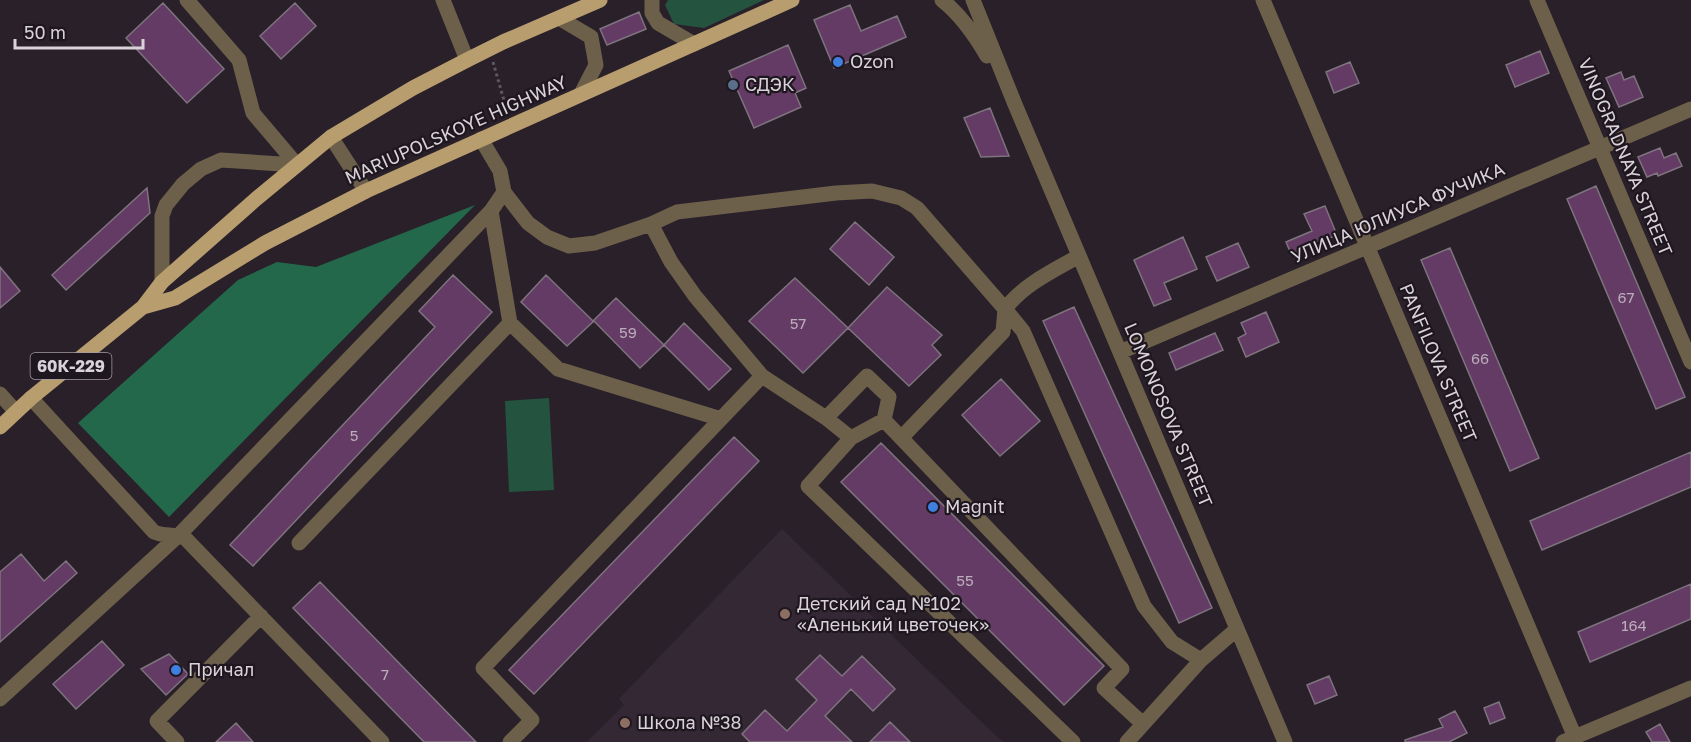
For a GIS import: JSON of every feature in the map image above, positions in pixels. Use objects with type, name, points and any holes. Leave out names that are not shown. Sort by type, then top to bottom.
[{"type":"main road","name":"MARIUPOLSKOYE HIGHWAY","points":[[0,427],[31,398],[143,307],[162,282],[331,137],[413,88],[467,60],[600,0]]},
{"type":"main road","name":"MARIUPOLSKOYE HIGHWAY","points":[[143,307],[175,298],[266,243],[366,191],[792,0]]},
{"type":"street","points":[[187,0],[239,60],[253,112],[297,165]]},
{"type":"street","points":[[442,0],[467,60]]},
{"type":"street","points":[[652,0],[652,13],[658,23],[694,44]]},
{"type":"street","points":[[942,0],[957,12],[979,41],[1014,102]]},
{"type":"street","points":[[973,0],[1014,102]]},
{"type":"street","name":"PANFILOVA STREET","points":[[1263,0],[1572,740]]},
{"type":"street","name":"VINOGRADNAYA STREET","points":[[1537,0],[1691,362]]},
{"type":"street","points":[[559,18],[591,37],[596,65],[581,94]]},
{"type":"street","name":"LOMONOSOVA STREET","points":[[1014,102],[1285,742]]},
{"type":"street","name":"УЛИЦА ЮЛИУСА ФУЧИКА","points":[[1120,352],[1691,109]]},
{"type":"street","points":[[331,137],[366,191]]},
{"type":"street","points":[[481,139],[500,171],[504,192],[528,224],[547,237],[569,246],[595,243],[651,224],[677,212],[836,193],[872,191],[901,198],[917,208],[1023,331],[1144,606],[1172,642],[1201,660]]},
{"type":"street","points":[[162,282],[162,216],[166,205],[183,184],[201,169],[221,160],[297,165]]},
{"type":"street","points":[[0,699],[179,536],[491,211],[504,192]]},
{"type":"street","points":[[491,211],[510,323],[558,369],[721,419]]},
{"type":"street","points":[[651,224],[671,262],[695,296],[762,376],[826,418],[851,438]]},
{"type":"street","points":[[901,438],[1003,332],[1005,309],[1011,300],[1031,283],[1079,256]]},
{"type":"street","points":[[299,543],[510,323]]},
{"type":"street","points":[[510,742],[532,720],[483,668],[762,376]]},
{"type":"street","points":[[826,418],[867,376],[890,397],[884,420],[851,438],[808,486],[1073,742]]},
{"type":"street","points":[[0,394],[16,412]]},
{"type":"street","points":[[31,398],[154,532],[186,539],[382,742]]},
{"type":"street","points":[[884,420],[1122,669],[1104,687],[1143,724]]},
{"type":"street","points":[[177,742],[157,721],[261,616]]},
{"type":"street","points":[[1127,742],[1201,660],[1238,629]]},
{"type":"street","points":[[1572,740],[1691,688]]},
{"type":"path","points":[[489,49],[512,125]]},
{"type":"shaded area","name":"Детский сад №102 «Аленький цветочек»","points":[[782,529],[1004,742],[587,742],[624,705],[619,699]]},
{"type":"green space","points":[[668,0],[764,0],[704,28],[674,24],[665,5]]},
{"type":"green space","points":[[475,205],[169,517],[78,423],[238,280],[277,262],[316,267]]},
{"type":"green space","points":[[549,398],[554,490],[509,492],[505,401]]},
{"type":"building","points":[[163,3],[224,69],[187,103],[126,38]]},
{"type":"building","points":[[295,3],[316,26],[281,59],[260,36]]},
{"type":"building","points":[[850,5],[861,31],[897,16],[906,37],[834,68],[814,20]]},
{"type":"building","points":[[639,12],[646,29],[607,45],[600,29]]},
{"type":"building","points":[[788,45],[806,88],[795,93],[801,107],[754,128],[729,71]]},
{"type":"building","points":[[1540,51],[1549,73],[1515,87],[1506,65]]},
{"type":"building","points":[[1350,62],[1359,83],[1334,93],[1326,72]]},
{"type":"building","points":[[1621,72],[1624,80],[1634,76],[1643,97],[1619,107],[1606,78]]},
{"type":"building","points":[[990,108],[1009,156],[981,157],[964,118]]},
{"type":"building","points":[[1660,148],[1664,158],[1676,153],[1682,166],[1658,176],[1657,173],[1647,177],[1638,157]]},
{"type":"building","points":[[1596,186],[1685,397],[1656,409],[1567,199]]},
{"type":"building","points":[[147,188],[150,213],[66,290],[52,275]]},
{"type":"building","points":[[1325,206],[1337,235],[1291,254],[1286,242],[1312,231],[1304,214]]},
{"type":"building","points":[[855,222],[894,257],[869,285],[830,249]]},
{"type":"building","points":[[1183,237],[1197,269],[1164,283],[1171,299],[1154,306],[1134,260]]},
{"type":"building","points":[[1238,243],[1249,267],[1217,281],[1206,257]]},
{"type":"building","points":[[1450,248],[1539,458],[1510,471],[1421,260]]},
{"type":"building","points":[[0,267],[20,291],[0,308]]},
{"type":"building","points":[[453,275],[492,312],[253,566],[230,545],[435,327],[419,311]]},
{"type":"building","points":[[546,275],[593,321],[616,298],[664,345],[640,368],[594,321],[567,346],[521,302]]},
{"type":"building","points":[[795,278],[848,328],[803,373],[749,321]]},
{"type":"building","points":[[887,287],[942,335],[932,345],[941,355],[909,386],[848,328]]},
{"type":"building","points":[[1074,307],[1212,608],[1179,623],[1043,321]]},
{"type":"building","points":[[1266,312],[1279,342],[1246,357],[1238,338],[1246,334],[1241,323]]},
{"type":"building","points":[[684,323],[731,369],[709,390],[664,345]]},
{"type":"building","points":[[1215,333],[1223,350],[1176,370],[1169,353]]},
{"type":"building","points":[[1001,379],[1040,421],[1000,456],[962,415]]},
{"type":"building","points":[[734,437],[759,461],[534,694],[509,670]]},
{"type":"building","points":[[881,443],[1104,666],[1064,705],[841,482]]},
{"type":"building","points":[[1691,452],[1691,487],[1542,550],[1530,521]]},
{"type":"building","points":[[21,554],[44,581],[66,561],[77,573],[0,642],[0,572]]},
{"type":"building","points":[[320,582],[476,742],[424,742],[293,608]]},
{"type":"building","points":[[1691,584],[1691,619],[1590,662],[1578,632]]},
{"type":"building","points":[[102,641],[124,665],[76,709],[53,684]]},
{"type":"building","points":[[169,654],[188,674],[166,695],[141,669]]},
{"type":"building","points":[[820,655],[842,676],[862,656],[895,689],[873,711],[851,689],[825,716],[852,742],[750,742],[742,734],[765,710],[787,731],[817,700],[796,679]]},
{"type":"building","points":[[1329,676],[1337,695],[1315,704],[1307,685]]},
{"type":"building","points":[[1499,702],[1505,718],[1490,724],[1484,708]]},
{"type":"building","points":[[1455,711],[1467,733],[1449,742],[1405,742],[1405,740],[1443,727],[1439,719]]},
{"type":"building","points":[[890,722],[910,742],[870,742]]},
{"type":"building","points":[[236,723],[253,742],[216,742]]},
{"type":"building","points":[[1660,724],[1670,742],[1652,742],[1646,732]]},
{"type":"place","name":"Ozon","points":[[838,62]]},
{"type":"place","name":"СДЭК","points":[[733,85]]},
{"type":"place","name":"Magnit","points":[[933,507]]},
{"type":"place","name":"Детский сад №102 «Аленький цветочек»","points":[[785,614]]},
{"type":"place","name":"Причал","points":[[176,670]]},
{"type":"place","name":"Школа №38","points":[[625,723]]}]
